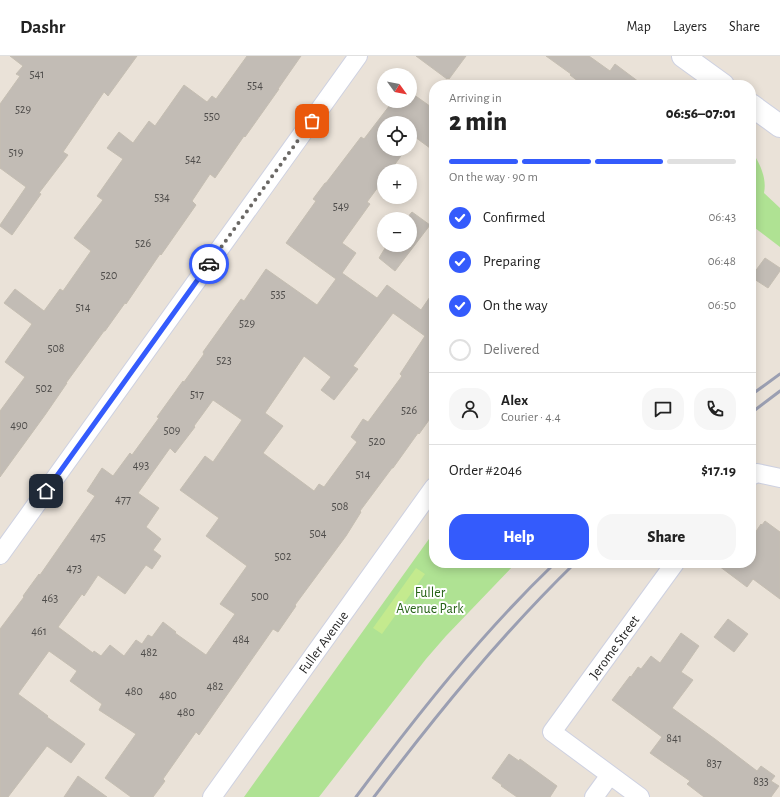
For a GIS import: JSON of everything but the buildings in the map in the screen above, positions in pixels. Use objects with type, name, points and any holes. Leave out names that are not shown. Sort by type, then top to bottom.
[{"type":"main road","points":[[683,56],[716,80]]},
{"type":"main road","points":[[756,109],[780,126]]},
{"type":"street","points":[[0,555],[358,56]]},
{"type":"street","points":[[756,475],[780,478]]},
{"type":"street","name":"Fuller Avenue","points":[[212,797],[429,494]]},
{"type":"street","name":"Jerome Street","points":[[610,775],[552,732],[671,568]]},
{"type":"street","points":[[594,797],[610,775],[640,797]]},
{"type":"green space","points":[[756,158],[764,176],[764,193],[780,208],[780,247],[756,229]]},
{"type":"green space","name":"Fuller Avenue Park","points":[[429,539],[429,568],[511,568],[426,659],[319,797],[244,797]]},
{"type":"green space","points":[[416,568],[425,574],[382,634],[373,628]]},
{"type":"railway","points":[[756,391],[780,374]]},
{"type":"railway","points":[[756,409],[780,391]]},
{"type":"railway","points":[[356,797],[402,736],[451,676],[501,618],[550,568]]},
{"type":"railway","points":[[374,797],[470,676],[521,618],[570,568]]},
{"type":"way so far","points":[[209,264],[312,121]]},
{"type":"route","points":[[46,491],[209,264]]}]
